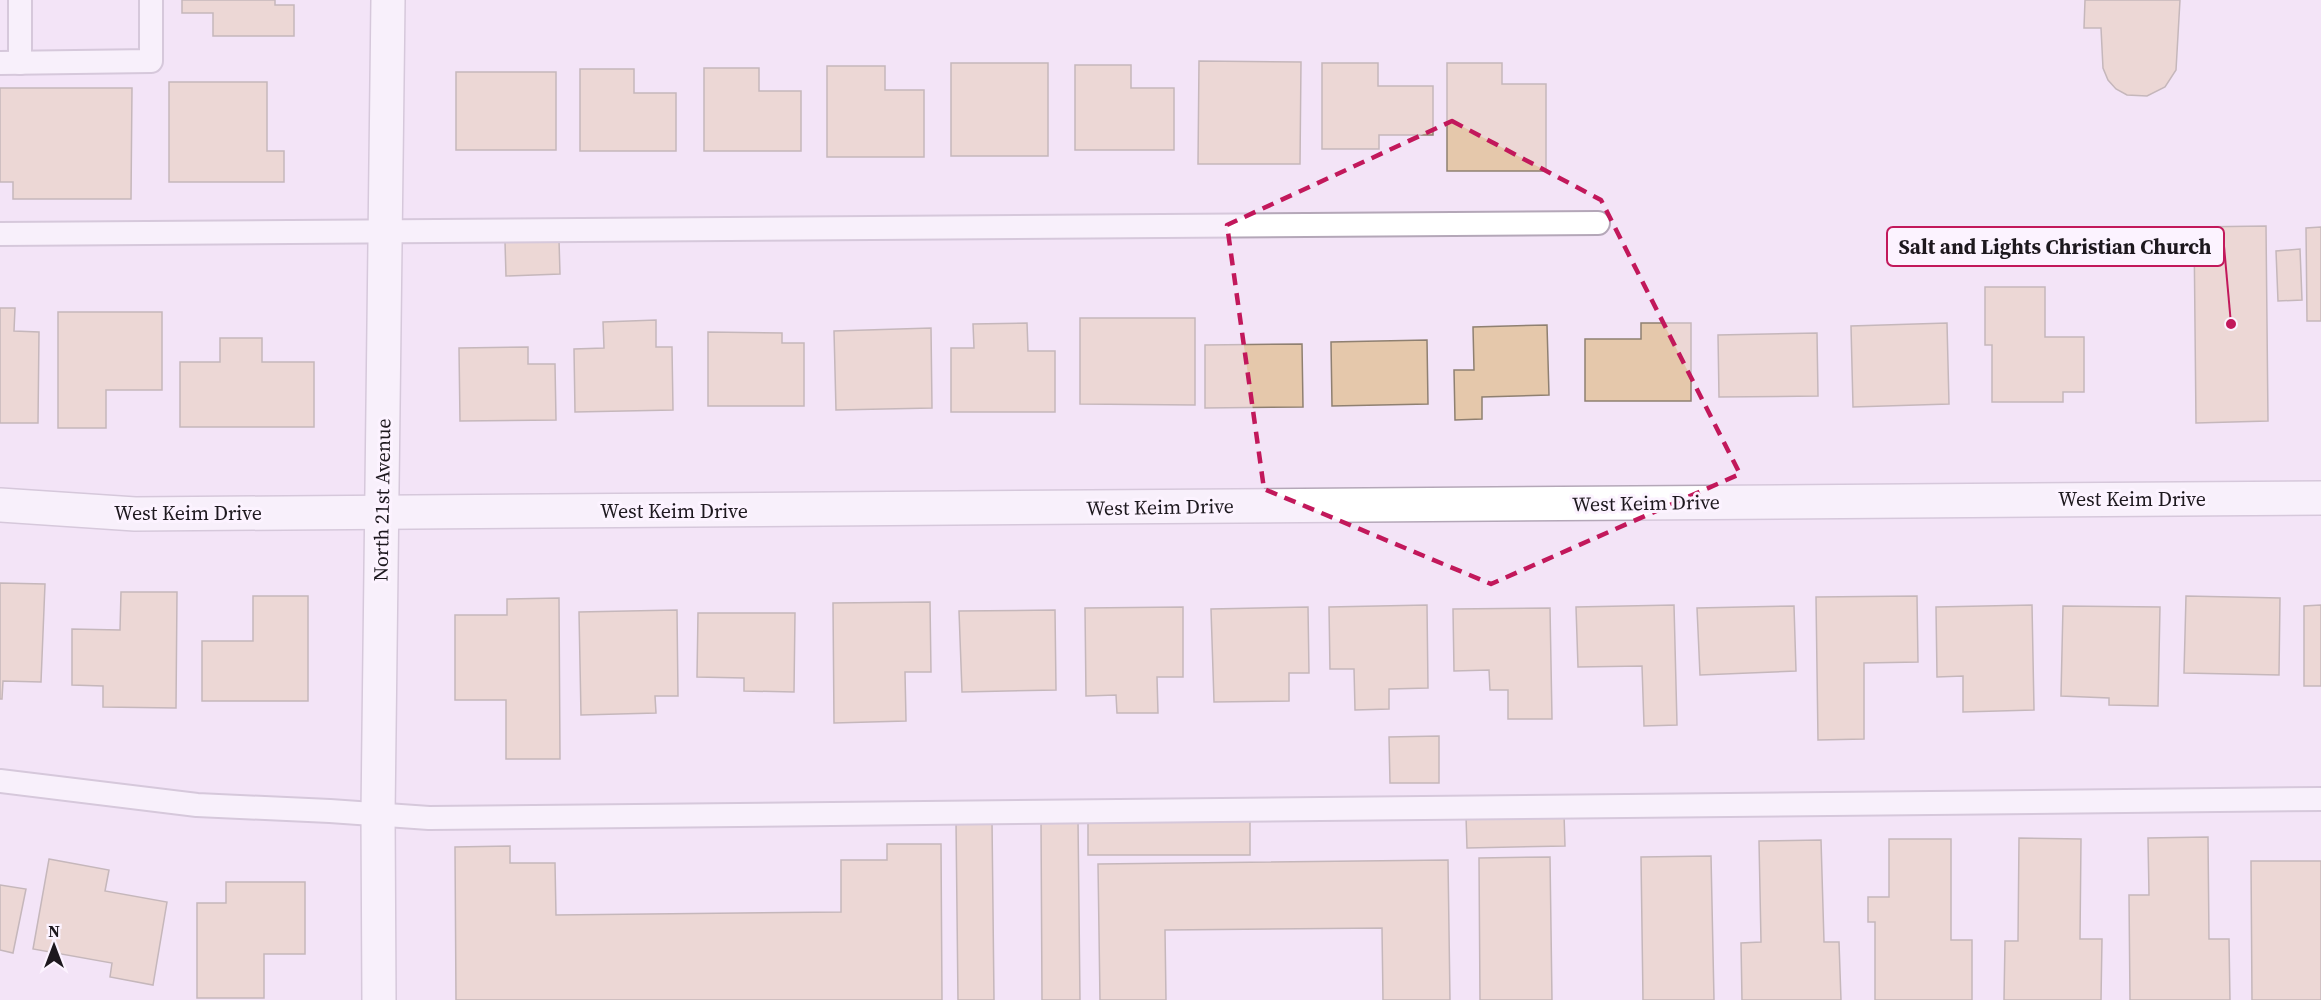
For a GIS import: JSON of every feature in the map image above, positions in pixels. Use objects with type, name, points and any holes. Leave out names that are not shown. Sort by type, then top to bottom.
[{"type":"street","name":"North 21st Avenue","points":[[379,1000],[378,814],[388,0]]},
{"type":"street","name":"West Keim Drive","points":[[0,505],[135,514],[2321,498]]},
{"type":"lane","points":[[20,0],[10,63],[151,61],[151,0]]},
{"type":"lane","points":[[0,234],[1598,223]]},
{"type":"lane","points":[[0,781],[197,805],[378,814],[429,819],[2321,799]]},
{"type":"highlighted area","points":[[1452,121],[1601,200],[1740,474],[1491,584],[1264,489],[1227,225]]},
{"type":"building","points":[[182,0],[275,0],[275,5],[294,5],[294,36],[213,36],[213,13],[182,13]]},
{"type":"building","points":[[2085,0],[2180,0],[2176,70],[2165,87],[2147,96],[2127,95],[2116,89],[2108,80],[2103,68],[2101,28],[2084,28]]},
{"type":"building","points":[[1199,61],[1301,62],[1300,164],[1198,164]]},
{"type":"building","points":[[951,63],[1048,63],[1048,156],[951,156]]},
{"type":"building","points":[[1322,63],[1378,63],[1378,86],[1433,86],[1433,135],[1379,135],[1379,149],[1322,149]]},
{"type":"building","points":[[1447,63],[1502,63],[1502,84],[1546,84],[1546,171],[1447,171]]},
{"type":"building","points":[[1075,65],[1131,65],[1131,88],[1174,88],[1174,150],[1075,150]]},
{"type":"building","points":[[827,66],[885,66],[885,90],[924,90],[924,157],[827,157]]},
{"type":"building","points":[[704,68],[759,68],[759,91],[801,91],[801,151],[704,151]]},
{"type":"building","points":[[580,69],[634,69],[634,93],[676,93],[676,151],[580,151]]},
{"type":"building","points":[[456,72],[556,72],[556,150],[456,150]]},
{"type":"building","points":[[169,82],[267,82],[267,151],[284,151],[284,182],[169,182]]},
{"type":"building","points":[[0,88],[132,88],[131,199],[13,199],[13,182],[0,182]]},
{"type":"building","points":[[2266,226],[2268,421],[2196,423],[2194,227]]},
{"type":"building","points":[[2321,227],[2321,321],[2307,321],[2306,228]]},
{"type":"building","points":[[559,240],[560,274],[506,276],[505,242]]},
{"type":"building","points":[[2300,249],[2302,300],[2278,301],[2276,251]]},
{"type":"building","points":[[1985,287],[2045,287],[2045,337],[2084,337],[2084,392],[2063,392],[2063,402],[1992,402],[1992,345],[1985,345]]},
{"type":"building","points":[[0,308],[15,308],[14,331],[39,332],[38,423],[0,423]]},
{"type":"building","points":[[58,312],[162,312],[162,390],[106,390],[106,428],[58,428]]},
{"type":"building","points":[[1080,318],[1195,318],[1195,405],[1080,404]]},
{"type":"building","points":[[656,320],[656,347],[672,347],[673,410],[575,412],[574,349],[604,348],[603,322]]},
{"type":"building","points":[[1027,323],[1028,351],[1055,351],[1055,412],[951,412],[951,348],[974,348],[973,324]]},
{"type":"building","points":[[1641,323],[1691,323],[1691,401],[1585,401],[1585,339],[1641,339]]},
{"type":"building","points":[[1947,323],[1949,404],[1853,407],[1851,326]]},
{"type":"building","points":[[1547,325],[1549,395],[1482,397],[1482,419],[1455,420],[1454,370],[1474,370],[1473,327]]},
{"type":"building","points":[[931,328],[932,408],[836,410],[834,331]]},
{"type":"building","points":[[708,332],[782,333],[782,343],[804,343],[804,406],[708,406]]},
{"type":"building","points":[[1817,333],[1818,396],[1719,397],[1718,335]]},
{"type":"building","points":[[220,338],[262,338],[262,362],[314,362],[314,427],[180,427],[180,362],[220,362]]},
{"type":"building","points":[[1427,340],[1428,404],[1332,406],[1331,342]]},
{"type":"building","points":[[1302,344],[1303,407],[1205,408],[1205,345]]},
{"type":"building","points":[[528,347],[528,364],[555,364],[556,420],[460,421],[459,348]]},
{"type":"building","points":[[0,583],[45,584],[41,682],[3,681],[2,699],[0,699]]},
{"type":"building","points":[[121,592],[177,592],[176,708],[103,707],[103,686],[72,685],[72,629],[120,630]]},
{"type":"building","points":[[253,596],[308,596],[308,701],[202,701],[202,641],[253,641]]},
{"type":"building","points":[[1917,596],[1918,662],[1864,663],[1864,739],[1818,740],[1816,597]]},
{"type":"building","points":[[2186,596],[2280,598],[2279,675],[2184,673]]},
{"type":"building","points":[[559,598],[560,759],[506,759],[506,700],[455,700],[455,615],[507,615],[507,599]]},
{"type":"building","points":[[930,602],[931,672],[905,672],[906,721],[834,723],[833,603]]},
{"type":"building","points":[[1427,605],[1428,688],[1389,689],[1389,709],[1355,710],[1354,669],[1330,669],[1329,607]]},
{"type":"building","points":[[1674,605],[1677,725],[1644,726],[1642,666],[1578,667],[1576,607]]},
{"type":"building","points":[[2032,605],[2034,710],[1963,712],[1963,676],[1937,677],[1936,607]]},
{"type":"building","points":[[2321,605],[2321,686],[2304,686],[2304,606]]},
{"type":"building","points":[[1794,606],[1796,671],[1700,675],[1697,608]]},
{"type":"building","points":[[2063,606],[2160,607],[2158,706],[2109,705],[2109,698],[2061,696]]},
{"type":"building","points":[[1183,607],[1183,677],[1157,677],[1158,713],[1117,713],[1116,695],[1086,696],[1085,608]]},
{"type":"building","points":[[1308,607],[1309,673],[1289,673],[1289,701],[1214,702],[1211,609]]},
{"type":"building","points":[[1550,608],[1552,719],[1508,719],[1508,690],[1490,690],[1489,670],[1454,671],[1453,609]]},
{"type":"building","points":[[677,610],[678,696],[655,696],[656,713],[581,715],[579,612]]},
{"type":"building","points":[[1055,610],[1056,690],[962,692],[959,611]]},
{"type":"building","points":[[698,613],[795,613],[794,692],[744,691],[744,678],[697,677]]},
{"type":"building","points":[[1439,736],[1439,783],[1390,783],[1389,737]]},
{"type":"building","points":[[1564,814],[1565,846],[1467,848],[1466,816]]},
{"type":"building","points":[[1088,818],[1250,820],[1250,855],[1088,855]]},
{"type":"building","points":[[992,820],[994,1000],[958,1000],[956,821]]},
{"type":"building","points":[[1041,820],[1078,820],[1080,1000],[1042,1000]]},
{"type":"building","points":[[2208,837],[2209,939],[2229,939],[2230,1000],[2130,1000],[2129,895],[2149,895],[2148,838]]},
{"type":"building","points":[[2019,838],[2081,839],[2080,939],[2102,939],[2101,1000],[2004,1000],[2005,941],[2018,941]]},
{"type":"building","points":[[1889,839],[1951,839],[1951,940],[1972,940],[1972,1000],[1875,1000],[1875,922],[1868,922],[1868,897],[1889,897]]},
{"type":"building","points":[[1821,840],[1824,942],[1839,942],[1841,1000],[1742,1000],[1741,943],[1761,942],[1759,841]]},
{"type":"building","points":[[887,844],[941,844],[942,1000],[456,1000],[455,847],[510,846],[510,863],[555,863],[556,915],[841,912],[841,860],[887,860]]},
{"type":"building","points":[[1711,856],[1714,1000],[1643,1000],[1641,857]]},
{"type":"building","points":[[1550,857],[1552,1000],[1480,1000],[1479,858]]},
{"type":"building","points":[[49,859],[109,870],[105,891],[167,902],[153,985],[110,977],[112,963],[33,949]]},
{"type":"building","points":[[1448,860],[1450,1000],[1383,1000],[1382,928],[1165,930],[1166,1000],[1100,1000],[1098,864]]},
{"type":"building","points":[[2251,861],[2321,861],[2321,1000],[2252,1000]]},
{"type":"building","points":[[226,882],[305,882],[305,954],[264,954],[264,998],[197,998],[197,903],[226,903]]},
{"type":"building","points":[[0,885],[26,889],[13,953],[0,950]]},
{"type":"place","name":"Salt and Lights Christian Church","points":[[2231,324]]}]
